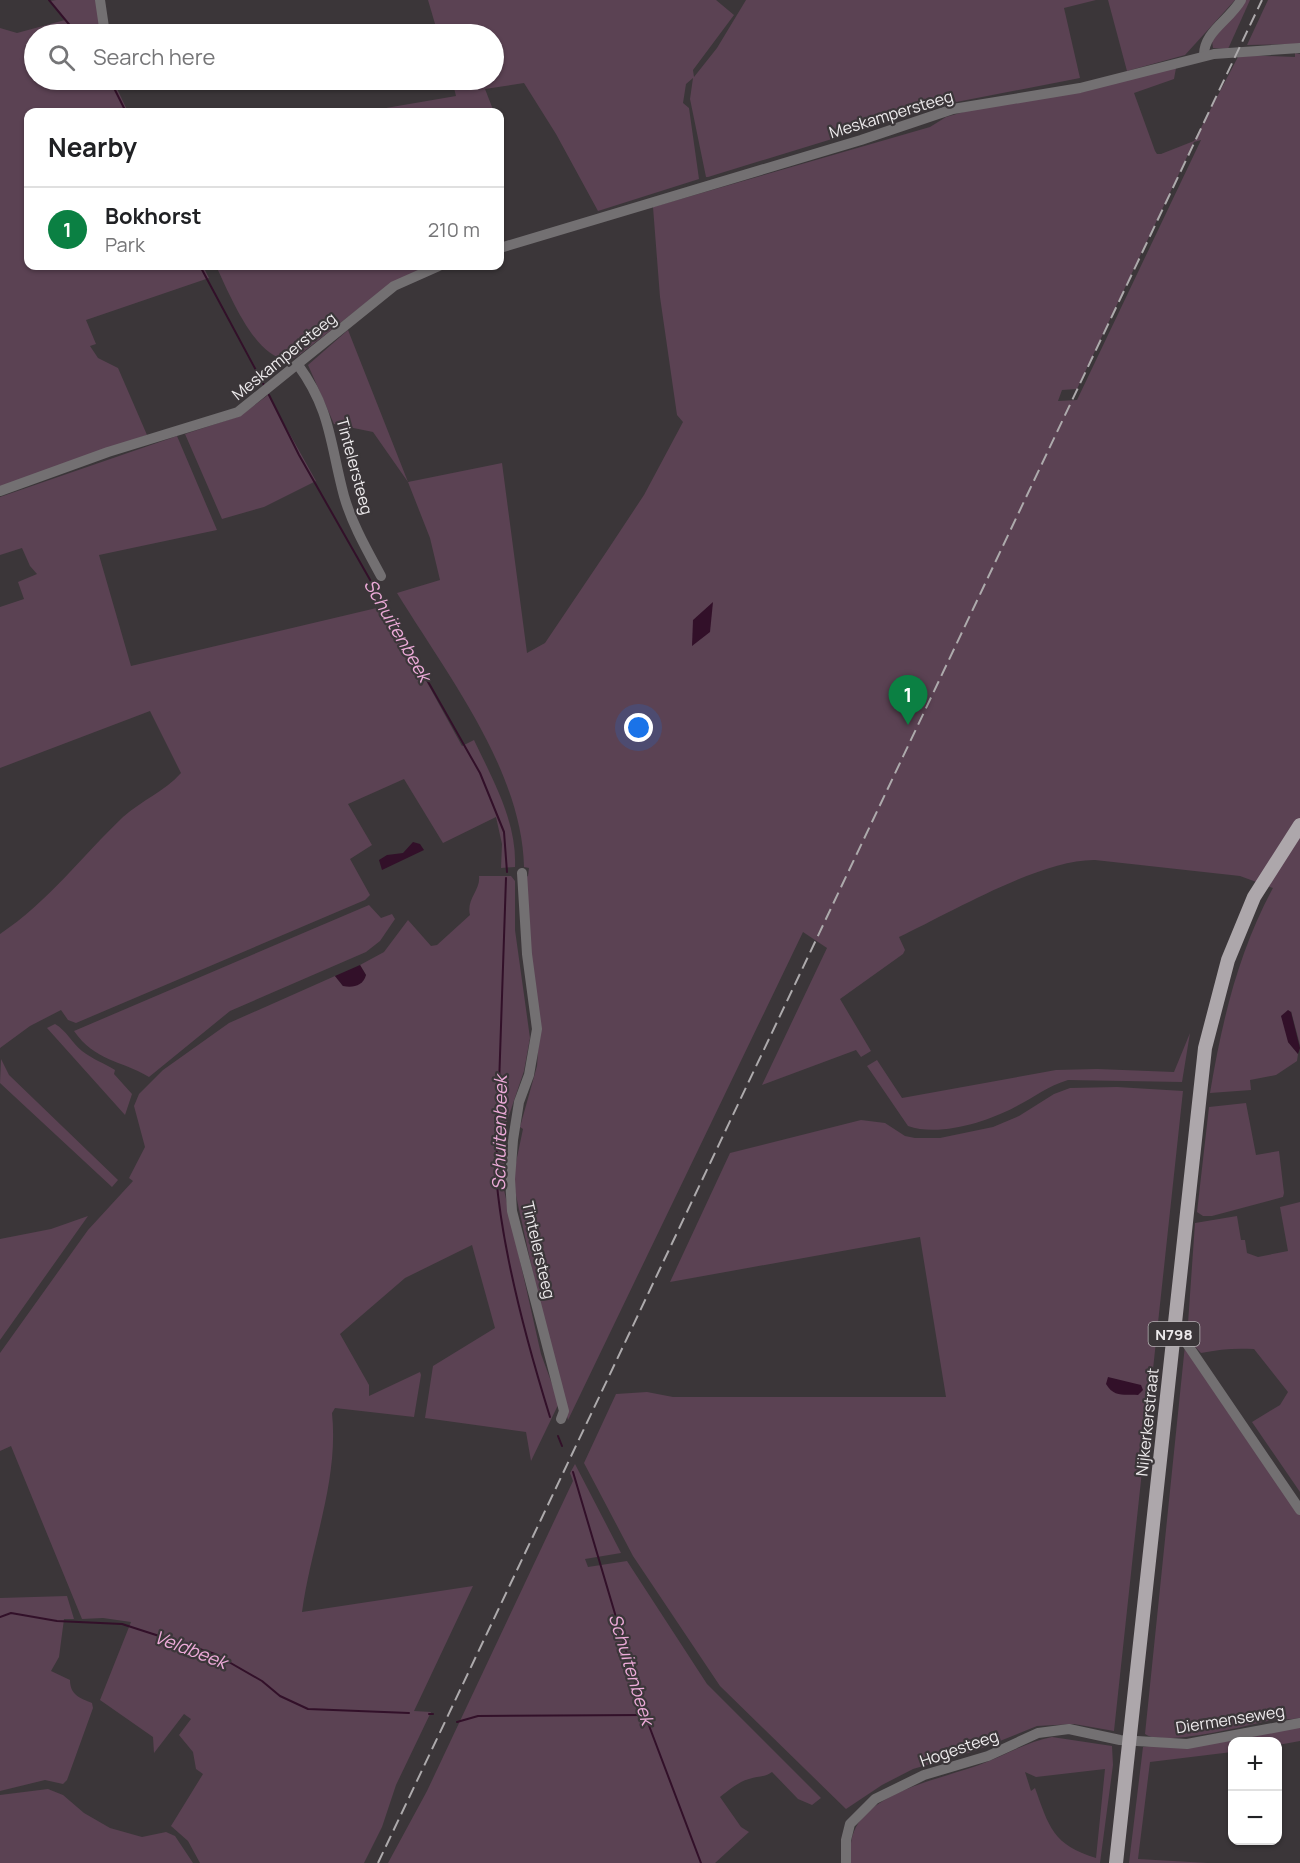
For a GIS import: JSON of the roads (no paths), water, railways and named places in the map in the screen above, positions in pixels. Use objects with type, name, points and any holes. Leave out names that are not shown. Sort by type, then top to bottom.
[{"type":"main road","name":"Nijkerkerstraat","points":[[1116,1863],[1205,1047],[1228,960],[1254,897],[1300,825]]},
{"type":"street","points":[[100,0],[104,24]]},
{"type":"street","points":[[1204,56],[1204,46],[1209,37],[1241,0]]},
{"type":"street","name":"Meskampersteeg","points":[[504,247],[861,141],[953,109],[1080,88],[1204,56],[1260,49],[1300,48]]},
{"type":"street","name":"Meskampersteeg","points":[[0,491],[108,452],[238,412],[394,286],[430,270]]},
{"type":"street","name":"Tintelersteeg","points":[[298,365],[319,398],[327,418],[348,507],[381,576]]},
{"type":"street","name":"Tintelersteeg","points":[[522,873],[526,954],[537,1029],[529,1075],[519,1102],[513,1140],[510,1190],[512,1211],[564,1411],[561,1419]]},
{"type":"street","points":[[1174,1336],[1183,1338],[1300,1510]]},
{"type":"street","name":"Diermenseweg","points":[[1128,1741],[1187,1744],[1300,1723]]},
{"type":"street","name":"Hogesteeg","points":[[846,1863],[846,1840],[850,1824],[875,1799],[899,1785],[988,1756],[1038,1734],[1069,1729],[1128,1741]]},
{"type":"waterway","name":"Schuitenbeek","points":[[49,0],[69,24]]},
{"type":"waterway","name":"Schuitenbeek","points":[[115,90],[124,108]]},
{"type":"waterway","name":"Schuitenbeek","points":[[202,270],[265,387]]},
{"type":"waterway","name":"Schuitenbeek","points":[[269,395],[299,455],[480,773],[504,832],[507,872]]},
{"type":"waterway","name":"Schuitenbeek","points":[[506,878],[496,1174],[510,1266],[524,1328],[550,1417]]},
{"type":"waterway","name":"Schuitenbeek","points":[[558,1436],[562,1446]]},
{"type":"waterway","name":"Schuitenbeek","points":[[573,1472],[645,1715],[701,1863]]},
{"type":"waterway","name":"Veldbeek","points":[[0,1617],[11,1613],[57,1621],[122,1624],[215,1654],[262,1681],[280,1696],[308,1709],[409,1713]]},
{"type":"waterway","name":"Veldbeek","points":[[457,1722],[478,1716],[644,1715]]},
{"type":"railway","points":[[378,1863],[1262,0]]},
{"type":"place","name":"Bokhorst","points":[[908,725]]}]
